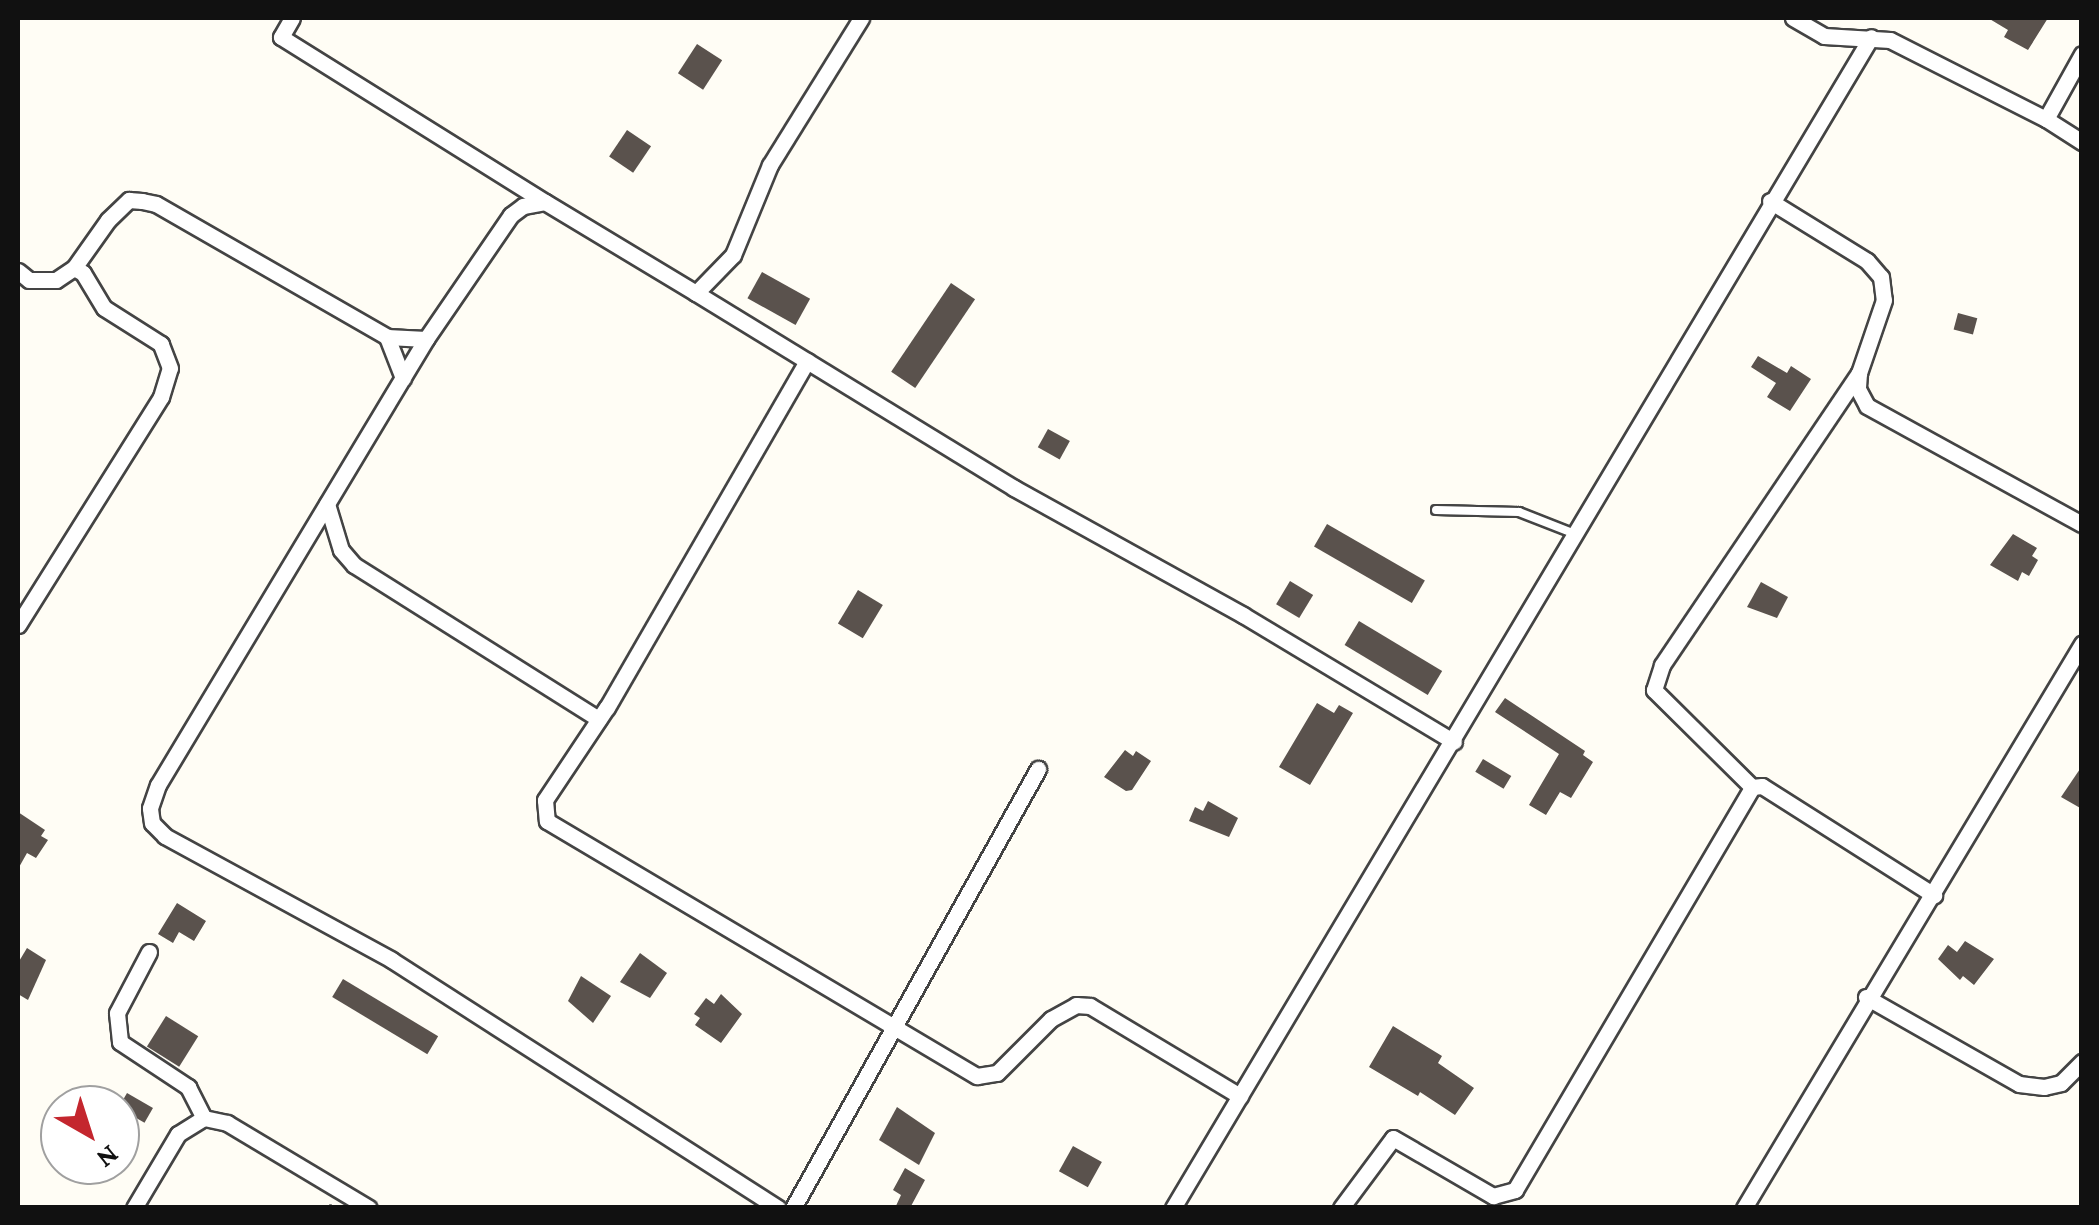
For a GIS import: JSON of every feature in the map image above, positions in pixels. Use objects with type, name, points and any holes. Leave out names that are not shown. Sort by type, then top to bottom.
[{"type":"street","points":[[292,18],[281,38],[1014,488],[1243,616],[1454,742]]},
{"type":"street","points":[[696,293],[733,255],[770,166],[861,18]]},
{"type":"street","points":[[1793,18],[1824,36],[1890,40],[2046,119],[2082,142]]},
{"type":"street","points":[[1174,1208],[1871,37]]},
{"type":"street","points":[[2046,119],[2082,54]]},
{"type":"street","points":[[18,271],[30,280],[56,280],[74,268],[108,220],[128,200],[142,201],[156,204],[387,337],[426,339]]},
{"type":"street","points":[[545,202],[523,206],[510,215],[426,339],[158,785],[150,808],[152,823],[165,836],[392,960],[778,1208]]},
{"type":"street","points":[[1770,202],[1867,262],[1881,278],[1884,300],[1859,373],[1662,665],[1654,690],[1752,786],[1762,786],[1934,894]]},
{"type":"street","points":[[18,625],[161,398],[170,368],[161,344],[104,308],[83,273],[74,268]]},
{"type":"street","points":[[387,337],[403,378]]},
{"type":"street","points":[[807,360],[599,718],[545,800],[547,821],[977,1076],[997,1073],[1051,1019],[1076,1005],[1090,1006],[1240,1096]]},
{"type":"street","points":[[1859,373],[1858,389],[1867,406],[2082,524]]},
{"type":"street","points":[[327,504],[341,550],[354,565],[599,718]]},
{"type":"street","points":[[1744,1208],[1803,1114],[1866,997],[1934,894],[2082,644]]},
{"type":"street","points":[[792,1208],[1038,769]]},
{"type":"street","points":[[1341,1208],[1393,1138],[1493,1196],[1515,1190],[1752,786]]},
{"type":"street","points":[[149,952],[117,1013],[120,1042],[188,1086],[204,1118]]},
{"type":"street","points":[[1866,997],[2019,1084],[2044,1087],[2061,1083],[2082,1062]]},
{"type":"street","points":[[134,1208],[178,1134],[204,1118],[228,1123],[369,1208]]},
{"type":"lane","points":[[1436,510],[1520,512],[1575,534]]},
{"type":"building","points":[[1988,18],[2048,18],[2028,50],[2004,37],[2008,30]]},
{"type":"building","points":[[697,44],[722,60],[703,90],[678,73]]},
{"type":"building","points":[[627,130],[651,146],[633,173],[609,157]]},
{"type":"building","points":[[762,272],[810,299],[796,325],[747,298]]},
{"type":"building","points":[[951,283],[975,299],[915,388],[891,372]]},
{"type":"building","points":[[1958,313],[1977,318],[1973,335],[1954,329]]},
{"type":"building","points":[[1758,356],[1787,373],[1791,366],[1811,379],[1790,411],[1767,397],[1776,383],[1751,367]]},
{"type":"building","points":[[1048,429],[1070,441],[1060,459],[1038,447]]},
{"type":"building","points":[[1327,524],[1425,580],[1412,603],[1314,547]]},
{"type":"building","points":[[2013,534],[2037,548],[2032,556],[2038,560],[2029,576],[2022,572],[2018,581],[1990,565]]},
{"type":"building","points":[[1290,581],[1313,595],[1299,618],[1276,604]]},
{"type":"building","points":[[1761,582],[1788,597],[1777,618],[1747,607]]},
{"type":"building","points":[[858,590],[883,605],[863,638],[838,623]]},
{"type":"building","points":[[1359,621],[1442,671],[1428,695],[1345,645]]},
{"type":"building","points":[[1505,698],[1585,751],[1583,755],[1593,762],[1571,798],[1560,792],[1546,815],[1529,805],[1559,754],[1495,712]]},
{"type":"building","points":[[1317,703],[1334,713],[1339,705],[1353,713],[1310,785],[1279,767]]},
{"type":"building","points":[[1125,750],[1133,756],[1136,751],[1151,761],[1132,790],[1126,791],[1104,777]]},
{"type":"building","points":[[1483,759],[1511,776],[1504,789],[1475,772]]},
{"type":"building","points":[[2082,766],[2082,809],[2061,797]]},
{"type":"building","points":[[1208,801],[1238,818],[1229,837],[1189,821],[1195,807],[1203,811]]},
{"type":"building","points":[[18,812],[45,830],[41,836],[48,840],[36,858],[27,853],[18,869]]},
{"type":"building","points":[[177,903],[206,921],[194,941],[179,932],[173,943],[158,934]]},
{"type":"building","points":[[1965,941],[1994,959],[1974,985],[1963,976],[1960,980],[1938,959],[1948,945],[1957,952]]},
{"type":"building","points":[[27,948],[46,960],[28,1000],[18,994],[18,963]]},
{"type":"building","points":[[640,953],[667,973],[650,998],[620,982]]},
{"type":"building","points":[[581,976],[611,996],[593,1023],[568,1001]]},
{"type":"building","points":[[343,979],[438,1036],[427,1054],[332,997]]},
{"type":"building","points":[[721,994],[742,1014],[721,1043],[695,1025],[700,1018],[694,1014],[706,998],[714,1004]]},
{"type":"building","points":[[166,1016],[198,1036],[179,1067],[147,1047]]},
{"type":"building","points":[[1393,1026],[1442,1056],[1438,1063],[1474,1088],[1455,1115],[1420,1092],[1418,1096],[1369,1067]]},
{"type":"building","points":[[140,1101],[153,1108],[144,1123],[140,1120]]},
{"type":"building","points":[[897,1107],[935,1133],[919,1165],[879,1140]]},
{"type":"building","points":[[1073,1146],[1102,1162],[1088,1187],[1059,1171]]},
{"type":"building","points":[[905,1168],[925,1180],[910,1208],[895,1208],[901,1195],[893,1190]]}]
